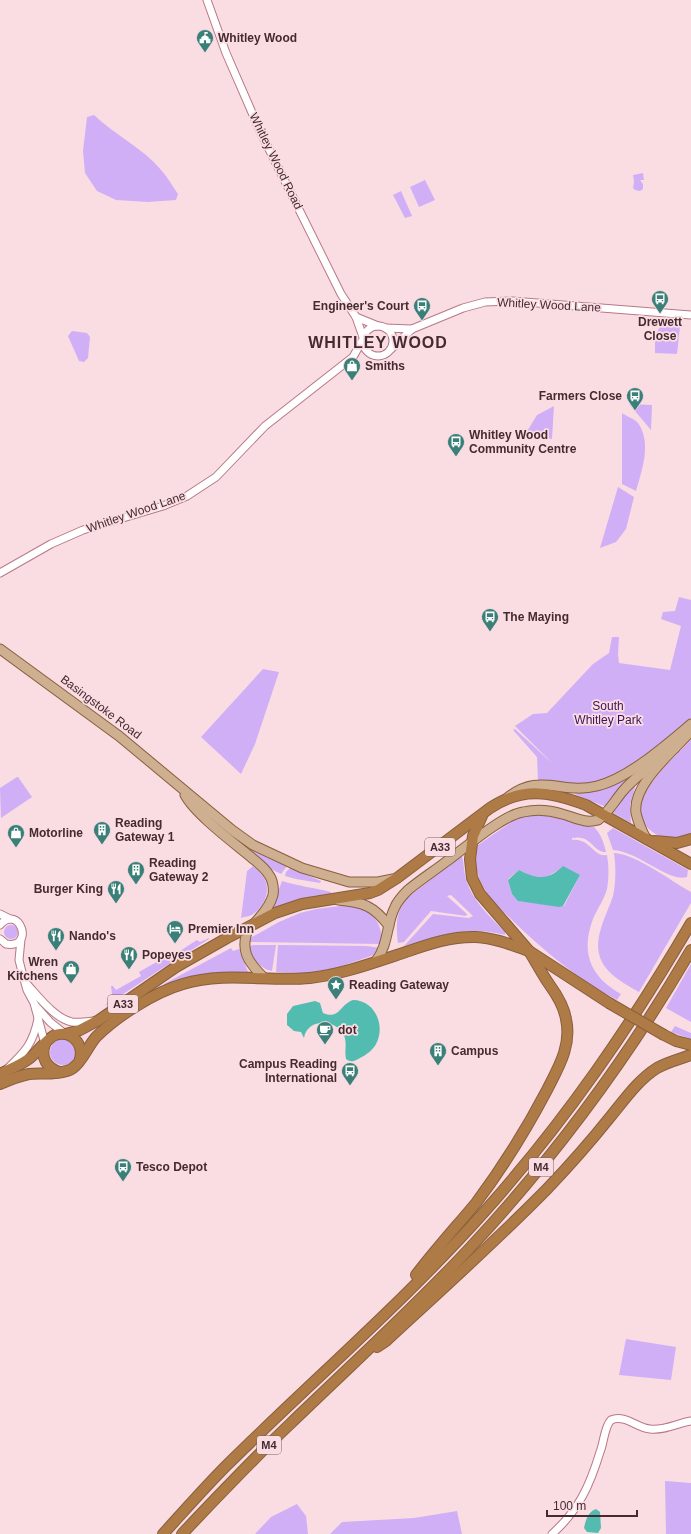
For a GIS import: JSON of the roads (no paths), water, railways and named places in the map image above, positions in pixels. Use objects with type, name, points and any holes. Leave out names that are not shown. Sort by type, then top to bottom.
[{"type":"highway","name":"Basingstoke Road","points":[[251,926],[275,913],[293,907],[370,893],[378,890],[397,878],[482,814],[506,799],[524,794],[550,794],[586,805],[691,864]]},
{"type":"highway","points":[[482,814],[472,842],[470,864],[472,878],[477,889],[529,951],[609,1003],[664,1035],[691,1046]]},
{"type":"highway","points":[[648,839],[670,843],[682,842],[691,839]]},
{"type":"highway","name":"M4","points":[[163,1534],[225,1467],[399,1300],[474,1223],[551,1133],[580,1096],[626,1029],[691,923]]},
{"type":"highway","name":"A33","points":[[66,1034],[80,1030],[99,1020],[176,968],[251,926]]},
{"type":"highway","name":"A33","points":[[80,1060],[90,1044],[102,1032],[140,1004],[158,994],[183,984],[202,979],[221,977],[311,978],[334,973],[428,945],[465,938],[494,940],[529,951]]},
{"type":"highway","name":"M4","points":[[182,1534],[246,1466],[359,1359],[467,1251],[525,1186],[592,1102],[640,1034],[691,950]]},
{"type":"highway","name":"M4","points":[[399,1300],[431,1255],[476,1203],[507,1159],[540,1104],[563,1058],[567,1033],[563,1008],[529,951]]},
{"type":"highway","points":[[0,1074],[29,1059],[55,1035],[66,1034],[76,1039],[80,1045],[80,1060],[72,1069],[65,1072],[27,1074],[0,1084]]},
{"type":"highway","points":[[45,1044],[43,1051],[45,1060],[51,1068],[60,1072]]},
{"type":"highway","name":"M4","points":[[359,1359],[386,1341],[514,1221],[581,1152],[644,1078],[665,1064],[691,1055]]},
{"type":"main road","name":"Basingstoke Road","points":[[0,649],[119,736],[243,838],[290,864],[314,873],[355,883],[378,882],[397,878]]},
{"type":"main road","points":[[506,799],[515,791],[525,787],[546,784],[583,788],[611,781],[634,768],[691,724]]},
{"type":"main road","points":[[648,839],[636,814],[638,797],[643,785],[691,731]]},
{"type":"main road","points":[[376,961],[385,947],[395,906],[404,894],[472,842],[512,815],[533,810],[551,811],[583,821],[596,821],[604,815],[630,784],[653,764],[675,748]]},
{"type":"main road","name":"Basingstoke Road","points":[[183,790],[188,800],[202,815],[258,863],[271,877],[273,889],[272,898],[269,905],[251,926],[244,940],[245,950],[253,966],[264,978]]},
{"type":"main road","points":[[333,899],[353,902],[370,907],[380,915],[389,926]]},
{"type":"street","name":"Whitley Wood Road","points":[[207,0],[226,53],[260,131],[341,294],[356,316],[363,339]]},
{"type":"street","name":"Whitley Wood Lane","points":[[391,349],[412,329],[463,308],[485,302],[505,301],[691,315]]},
{"type":"street","points":[[356,316],[382,327],[391,333],[393,340],[391,349],[388,353],[380,356],[367,354],[364,348],[363,339],[366,332],[371,328],[382,327]]},
{"type":"street","name":"Whitley Wood Lane","points":[[382,327],[412,329]]},
{"type":"street","name":"Whitley Wood Lane","points":[[0,573],[50,544],[83,530],[163,506],[187,496],[216,477],[265,426],[353,357],[363,339]]},
{"type":"street","name":"Whitley Wood Lane","points":[[353,357],[367,354]]},
{"type":"street","points":[[0,914],[16,921],[22,926],[23,934],[21,939],[19,960]]},
{"type":"street","points":[[0,925],[5,920],[10,919]]},
{"type":"street","points":[[0,939],[8,944],[19,960],[25,982],[34,1003],[45,1044]]},
{"type":"street","points":[[8,944],[15,944],[21,939]]},
{"type":"street","points":[[25,982],[50,1009],[60,1017],[74,1022],[99,1020]]},
{"type":"street","points":[[34,1003],[50,1022],[66,1034]]},
{"type":"street","points":[[0,1074],[19,1057],[31,1043],[38,1018]]},
{"type":"street","points":[[552,1534],[567,1520],[583,1497],[600,1452],[609,1422],[614,1419],[621,1418],[643,1428],[653,1430],[691,1421]]},
{"type":"water","points":[[563,866],[580,875],[563,906],[559,907],[518,901],[512,894],[508,880],[519,870],[536,877],[542,877],[558,871]]},
{"type":"water","points":[[353,1000],[361,1001],[373,1009],[379,1022],[380,1030],[379,1037],[373,1048],[355,1061],[346,1059],[346,1043],[343,1034],[334,1025],[327,1023],[315,1024],[306,1032],[304,1038],[301,1032],[294,1031],[287,1025],[287,1014],[293,1006],[315,1001],[320,1003],[323,1013],[333,1015],[348,1002]]},
{"type":"water","points":[[596,1509],[600,1512],[601,1528],[598,1533],[587,1532],[584,1528],[587,1519],[589,1514]]},
{"type":"place","name":"Whitley Wood","points":[[205,53]]},
{"type":"place","name":"Drewett Close","points":[[660,314]]},
{"type":"place","name":"Engineer's Court","points":[[422,321]]},
{"type":"place","name":"Smiths","points":[[352,381]]},
{"type":"place","name":"Farmers Close","points":[[635,411]]},
{"type":"place","name":"Whitley Wood Community Centre","points":[[456,457]]},
{"type":"place","name":"The Maying","points":[[490,632]]},
{"type":"place","name":"Reading Gateway 1","points":[[102,845]]},
{"type":"place","name":"Motorline","points":[[16,848]]},
{"type":"place","name":"Reading Gateway 2","points":[[136,885]]},
{"type":"place","name":"Burger King","points":[[116,904]]},
{"type":"place","name":"Premier Inn","points":[[175,944]]},
{"type":"place","name":"Nando's","points":[[56,951]]},
{"type":"place","name":"Popeyes","points":[[129,970]]},
{"type":"place","name":"Wren Kitchens","points":[[71,984]]},
{"type":"place","name":"Reading Gateway","points":[[336,1000]]},
{"type":"place","name":"dot","points":[[325,1045]]},
{"type":"place","name":"Campus","points":[[438,1066]]},
{"type":"place","name":"Campus Reading International","points":[[350,1086]]},
{"type":"place","name":"Tesco Depot","points":[[123,1182]]},
{"type":"district","name":"WHITLEY WOOD","points":[[378,342]]},
{"type":"park label","name":"South Whitley Park","points":[[608,713]]}]
